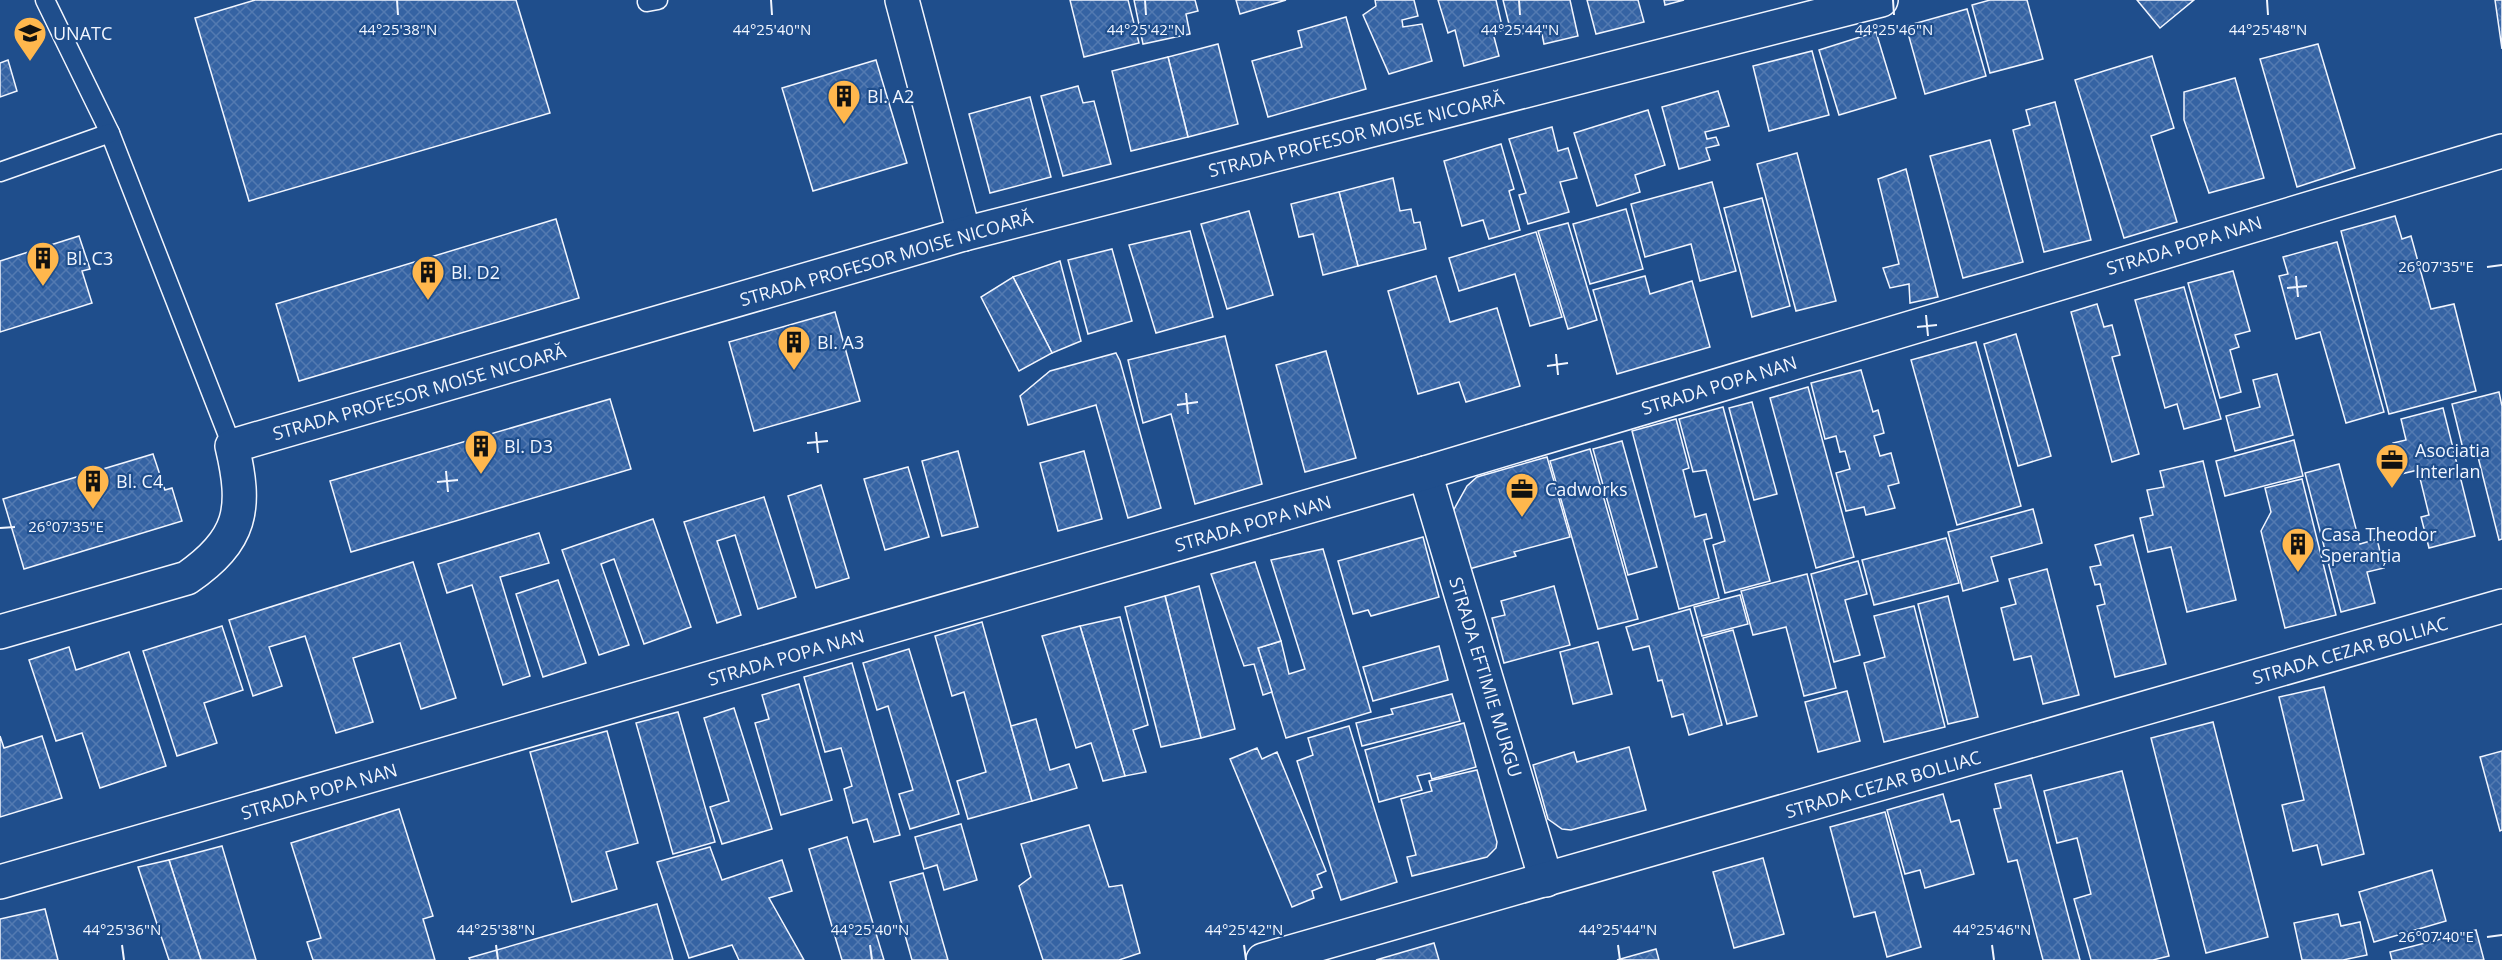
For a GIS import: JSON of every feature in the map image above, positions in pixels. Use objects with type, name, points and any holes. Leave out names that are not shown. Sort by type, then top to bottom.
[{"type":"street","points":[[902,0],[964,234]]},
{"type":"street","name":"STRADA PROFESOR MOISE NICOARĂ","points":[[232,446],[964,234],[1881,0]]},
{"type":"street","name":"STRADA POPA NAN","points":[[0,882],[1425,474],[2502,151]]},
{"type":"street","points":[[0,632],[187,578],[212,561],[228,542],[237,520],[238,473],[232,446]]},
{"type":"street","name":"STRADA EFTIMIE MURGU","points":[[1425,474],[1546,880]]},
{"type":"street","name":"STRADA CEZAR BOLLIAC","points":[[1263,960],[2502,606]]},
{"type":"lane","points":[[45,0],[110,133],[232,446]]},
{"type":"lane","points":[[0,172],[110,133]]},
{"type":"building","points":[[255,0],[516,0],[550,113],[249,201],[195,18]]},
{"type":"building","points":[[1070,0],[1128,0],[1139,43],[1084,57]]},
{"type":"building","points":[[1134,0],[1195,0],[1198,11],[1186,14],[1190,34],[1143,44]]},
{"type":"building","points":[[1236,0],[1286,0],[1240,14]]},
{"type":"building","points":[[1375,0],[1414,0],[1418,16],[1402,20],[1403,27],[1422,24],[1432,61],[1389,74],[1363,15],[1376,6]]},
{"type":"building","points":[[1438,0],[1496,0],[1503,30],[1493,33],[1499,56],[1464,66],[1455,30],[1448,33]]},
{"type":"building","points":[[1503,0],[1570,0],[1578,36],[1544,44],[1541,29],[1512,36]]},
{"type":"building","points":[[1587,0],[1638,0],[1644,22],[1596,34]]},
{"type":"building","points":[[1664,0],[1684,0],[1665,5]]},
{"type":"building","points":[[1990,0],[2027,0],[2043,59],[1990,73],[1972,5]]},
{"type":"building","points":[[2137,0],[2194,0],[2160,28]]},
{"type":"building","points":[[2495,0],[2502,0],[2502,49]]},
{"type":"building","points":[[1967,9],[1986,76],[1925,94],[1906,26]]},
{"type":"building","points":[[1346,17],[1366,89],[1268,117],[1252,61],[1302,47],[1298,31]]},
{"type":"building","points":[[1876,32],[1896,98],[1839,115],[1819,50]]},
{"type":"building","points":[[1218,44],[1238,124],[1188,137],[1168,57]]},
{"type":"building","points":[[2318,44],[2355,168],[2297,187],[2260,59]]},
{"type":"building","points":[[1812,51],[1829,115],[1769,131],[1753,66]]},
{"type":"building","points":[[2152,56],[2174,128],[2151,136],[2177,222],[2124,238],[2075,80]]},
{"type":"building","points":[[1168,57],[1188,137],[1131,151],[1112,71]]},
{"type":"building","points":[[8,60],[17,91],[0,97],[0,63]]},
{"type":"building","name":"Bl. A2","points":[[876,60],[907,163],[813,191],[782,88]]},
{"type":"building","points":[[2235,78],[2264,178],[2209,193],[2184,120],[2184,92]]},
{"type":"building","points":[[1078,86],[1083,103],[1094,101],[1111,164],[1063,176],[1041,96]]},
{"type":"building","points":[[1718,91],[1729,126],[1705,132],[1707,139],[1716,137],[1719,145],[1706,148],[1710,160],[1679,169],[1662,107]]},
{"type":"building","points":[[1030,97],[1051,177],[990,193],[969,114]]},
{"type":"building","points":[[2055,102],[2091,240],[2044,252],[2013,130],[2030,125],[2026,110]]},
{"type":"building","points":[[1648,110],[1665,165],[1635,175],[1640,192],[1597,206],[1574,133]]},
{"type":"building","points":[[1552,127],[1558,151],[1568,148],[1577,178],[1560,182],[1569,212],[1528,224],[1519,195],[1526,193],[1509,139]]},
{"type":"building","points":[[1990,140],[2023,262],[1963,278],[1930,156]]},
{"type":"building","points":[[1501,144],[1514,189],[1509,191],[1520,230],[1489,239],[1483,220],[1462,226],[1444,161]]},
{"type":"building","points":[[1797,153],[1836,301],[1796,311],[1757,164]]},
{"type":"building","points":[[1906,169],[1938,297],[1910,303],[1909,284],[1890,288],[1883,268],[1899,264],[1878,179]]},
{"type":"building","points":[[1393,178],[1400,211],[1411,209],[1414,223],[1420,222],[1426,249],[1358,266],[1339,192]]},
{"type":"building","points":[[1712,182],[1736,271],[1700,281],[1691,244],[1645,257],[1631,204]]},
{"type":"building","points":[[1339,192],[1358,266],[1323,275],[1313,234],[1299,237],[1291,204]]},
{"type":"building","points":[[1762,198],[1790,306],[1752,317],[1724,208]]},
{"type":"building","points":[[1626,209],[1643,269],[1590,284],[1573,224]]},
{"type":"building","points":[[1249,211],[1273,295],[1227,309],[1201,224]]},
{"type":"building","points":[[2395,216],[2402,239],[2411,236],[2431,309],[2454,304],[2476,391],[2389,414],[2341,231]]},
{"type":"building","name":"Bl. D2","points":[[556,219],[579,298],[299,381],[276,304]]},
{"type":"building","points":[[1568,223],[1597,320],[1568,329],[1538,231]]},
{"type":"building","points":[[1190,231],[1213,317],[1156,333],[1129,245]]},
{"type":"building","points":[[1536,232],[1562,317],[1530,326],[1515,274],[1459,291],[1449,258]]},
{"type":"building","name":"Bl. C3","points":[[79,236],[90,269],[82,271],[92,303],[0,332],[0,261]]},
{"type":"building","points":[[2337,242],[2384,412],[2346,423],[2320,332],[2296,339],[2279,276],[2288,274],[2283,257]]},
{"type":"building","points":[[1112,249],[1132,321],[1088,334],[1068,260]]},
{"type":"building","points":[[1060,261],[1081,341],[1052,353],[1013,277]]},
{"type":"building","points":[[2233,271],[2250,331],[2235,335],[2239,347],[2230,350],[2241,392],[2220,398],[2188,283]]},
{"type":"building","points":[[1436,276],[1450,322],[1497,308],[1520,386],[1466,402],[1459,382],[1418,394],[1388,291]]},
{"type":"building","points":[[1645,276],[1650,294],[1692,281],[1710,347],[1617,374],[1593,290]]},
{"type":"building","points":[[1013,277],[1052,353],[1019,371],[981,297]]},
{"type":"building","points":[[2184,287],[2221,419],[2184,429],[2177,404],[2165,408],[2135,300]]},
{"type":"building","points":[[2097,304],[2104,327],[2112,325],[2120,355],[2112,357],[2139,454],[2112,462],[2071,312]]},
{"type":"building","name":"Bl. A3","points":[[835,312],[860,401],[754,431],[729,342]]},
{"type":"building","points":[[2016,334],[2051,456],[2018,466],[1984,344]]},
{"type":"building","points":[[1225,336],[1262,484],[1195,504],[1171,414],[1143,423],[1128,360]]},
{"type":"building","points":[[1976,342],[2021,506],[1957,525],[1911,360]]},
{"type":"building","points":[[1326,351],[1356,458],[1305,472],[1276,365]]},
{"type":"building","points":[[1116,353],[1161,508],[1128,518],[1096,405],[1028,425],[1020,396],[1050,371]]},
{"type":"building","points":[[1861,370],[1873,412],[1878,410],[1884,433],[1874,436],[1880,456],[1891,453],[1899,483],[1888,486],[1895,508],[1866,515],[1864,507],[1846,511],[1836,473],[1850,469],[1845,451],[1840,452],[1836,436],[1825,439],[1811,383]]},
{"type":"building","points":[[2277,374],[2293,435],[2235,451],[2226,416],[2260,407],[2253,380]]},
{"type":"building","points":[[1808,387],[1854,557],[1816,568],[1770,398]]},
{"type":"building","points":[[2499,392],[2502,406],[2502,539],[2499,540],[2476,449],[2464,453],[2452,404]]},
{"type":"building","name":"Bl. D3","points":[[610,399],[631,469],[351,552],[330,481]]},
{"type":"building","points":[[1752,402],[1777,494],[1754,500],[1729,408]]},
{"type":"building","points":[[1723,407],[1770,581],[1725,593],[1713,545],[1725,541],[1706,470],[1693,472],[1679,419]]},
{"type":"building","points":[[2443,408],[2475,536],[2429,548],[2421,517],[2429,515],[2418,470],[2401,474],[2393,443],[2406,440],[2401,419]]},
{"type":"building","points":[[1676,419],[1689,468],[1683,470],[1695,517],[1706,514],[1712,538],[1704,540],[1719,598],[1679,609],[1632,431]]},
{"type":"building","points":[[2294,440],[2303,476],[2225,496],[2216,461]]},
{"type":"building","points":[[1622,441],[1657,567],[1628,575],[1593,449]]},
{"type":"building","points":[[1590,449],[1638,619],[1598,629],[1550,461]]},
{"type":"building","points":[[958,451],[978,527],[942,536],[922,461]]},
{"type":"building","points":[[1084,451],[1102,519],[1058,531],[1040,463]]},
{"type":"building","name":"Bl. C4","points":[[153,454],[165,490],[172,488],[182,521],[24,569],[3,499]]},
{"type":"building","points":[[1547,457],[1570,537],[1514,552],[1516,556],[1469,569],[1453,511],[1467,486],[1477,477]]},
{"type":"building","points":[[2203,461],[2236,600],[2187,612],[2171,547],[2148,552],[2140,518],[2153,515],[2147,490],[2164,487],[2160,471]]},
{"type":"building","points":[[2339,464],[2360,544],[2377,539],[2384,568],[2367,572],[2375,603],[2341,612],[2305,473]]},
{"type":"building","points":[[908,467],[929,537],[885,550],[864,479]]},
{"type":"building","name":"Casa Theodor Speranția","points":[[2302,479],[2336,615],[2285,628],[2261,531],[2271,512],[2265,488]]},
{"type":"building","points":[[821,485],[849,578],[816,588],[788,496]]},
{"type":"building","points":[[764,497],[796,597],[758,609],[735,535],[717,541],[741,615],[717,623],[684,522]]},
{"type":"building","points":[[2033,509],[2042,543],[1991,557],[1998,581],[1963,591],[1948,532]]},
{"type":"building","points":[[653,519],[691,627],[644,644],[614,559],[601,564],[629,645],[599,655],[562,550]]},
{"type":"building","points":[[539,533],[549,563],[500,577],[530,676],[503,685],[472,585],[447,593],[438,564]]},
{"type":"building","points":[[2133,535],[2166,664],[2115,677],[2097,606],[2105,604],[2100,584],[2095,585],[2090,567],[2101,565],[2095,545]]},
{"type":"building","points":[[1423,537],[1439,597],[1371,616],[1368,610],[1353,614],[1338,561]]},
{"type":"building","points":[[1946,538],[1959,583],[1874,605],[1862,560]]},
{"type":"building","points":[[1323,549],[1371,712],[1286,738],[1258,648],[1281,641],[1289,674],[1305,669],[1271,560]]},
{"type":"building","points":[[1858,561],[1867,594],[1845,600],[1860,655],[1834,662],[1811,574]]},
{"type":"building","points":[[413,562],[456,698],[421,709],[400,643],[353,658],[373,722],[336,733],[305,636],[269,647],[282,686],[253,696],[229,620]]},
{"type":"building","points":[[1255,562],[1281,641],[1258,648],[1272,692],[1263,695],[1254,664],[1244,666],[1211,574]]},
{"type":"building","points":[[2047,569],[2079,695],[2043,704],[2031,656],[2014,660],[2001,608],[2016,604],[2009,579]]},
{"type":"building","points":[[1807,574],[1836,688],[1804,696],[1786,627],[1753,635],[1741,591]]},
{"type":"building","points":[[558,580],[586,663],[543,677],[516,594]]},
{"type":"building","points":[[1199,586],[1235,729],[1201,738],[1165,596]]},
{"type":"building","points":[[1554,586],[1570,645],[1504,663],[1492,618],[1505,615],[1501,601]]},
{"type":"building","points":[[1740,595],[1748,624],[1702,636],[1694,607]]},
{"type":"building","points":[[1165,596],[1201,738],[1161,747],[1125,607]]},
{"type":"building","points":[[1948,596],[1978,717],[1948,724],[1918,604]]},
{"type":"building","points":[[1914,606],[1945,727],[1884,742],[1864,663],[1885,657],[1874,616]]},
{"type":"building","points":[[1690,609],[1722,725],[1689,735],[1683,714],[1672,717],[1662,680],[1658,681],[1649,646],[1633,650],[1626,627]]},
{"type":"building","points":[[1120,617],[1148,725],[1133,730],[1146,772],[1125,776],[1080,626]]},
{"type":"building","points":[[982,622],[1032,801],[968,819],[957,781],[986,772],[964,692],[952,696],[935,636]]},
{"type":"building","points":[[222,626],[243,690],[204,703],[217,743],[177,756],[143,651]]},
{"type":"building","points":[[1080,626],[1125,776],[1103,781],[1091,743],[1076,748],[1042,636]]},
{"type":"building","points":[[1733,630],[1757,716],[1727,724],[1703,638]]},
{"type":"building","points":[[1598,642],[1612,694],[1573,704],[1560,652]]},
{"type":"building","points":[[1439,646],[1448,680],[1373,701],[1363,667]]},
{"type":"building","points":[[69,647],[76,670],[129,652],[166,766],[100,788],[82,733],[56,741],[29,660]]},
{"type":"building","points":[[909,649],[959,814],[910,829],[899,794],[913,790],[888,706],[877,710],[863,663]]},
{"type":"building","points":[[852,663],[900,835],[874,842],[867,819],[853,823],[844,789],[852,786],[841,748],[825,752],[804,677]]},
{"type":"building","points":[[799,684],[832,800],[781,815],[755,723],[769,719],[762,695]]},
{"type":"building","points":[[2324,687],[2364,854],[2322,865],[2317,845],[2293,851],[2282,805],[2304,800],[2279,697]]},
{"type":"building","points":[[1847,691],[1860,741],[1818,752],[1805,702]]},
{"type":"building","points":[[1452,694],[1460,721],[1362,746],[1356,723],[1393,714],[1391,709]]},
{"type":"building","points":[[734,708],[772,829],[722,844],[710,807],[729,801],[704,718]]},
{"type":"building","points":[[678,712],[715,842],[673,854],[636,723]]},
{"type":"building","points":[[1036,719],[1050,770],[1069,764],[1077,788],[1032,801],[1011,726]]},
{"type":"building","points":[[2213,722],[2268,937],[2206,953],[2151,738]]},
{"type":"building","points":[[1464,723],[1476,767],[1432,779],[1430,773],[1417,776],[1422,790],[1379,802],[1365,750]]},
{"type":"building","points":[[1349,726],[1397,882],[1341,900],[1297,761],[1313,755],[1308,738]]},
{"type":"building","points":[[607,731],[638,843],[606,852],[617,889],[572,902],[530,752]]},
{"type":"building","points":[[0,736],[4,748],[42,736],[62,798],[0,817]]},
{"type":"building","points":[[1629,747],[1646,810],[1571,830],[1562,829],[1548,819],[1533,765],[1574,752],[1577,762]]},
{"type":"building","points":[[1257,748],[1262,759],[1277,752],[1326,871],[1317,875],[1322,887],[1312,891],[1314,898],[1292,907],[1230,759]]},
{"type":"building","points":[[2502,751],[2502,830],[2500,831],[2480,757]]},
{"type":"building","points":[[1477,770],[1497,842],[1496,848],[1487,857],[1412,876],[1407,857],[1416,855],[1401,799],[1432,791],[1429,781]]},
{"type":"building","points":[[2122,771],[2169,956],[2153,960],[2091,960],[2074,899],[2091,894],[2077,838],[2057,843],[2044,791]]},
{"type":"building","points":[[2031,775],[2080,960],[2043,960],[2017,860],[2008,862],[1994,809],[2001,808],[1995,784]]},
{"type":"building","points":[[1943,794],[1951,822],[1959,820],[1974,874],[1925,888],[1920,870],[1905,874],[1887,810]]},
{"type":"building","points":[[399,809],[433,916],[423,919],[435,960],[313,960],[307,942],[321,938],[291,843]]},
{"type":"building","points":[[1885,812],[1921,947],[1887,957],[1875,912],[1854,917],[1830,827]]},
{"type":"building","points":[[961,824],[977,880],[944,890],[937,865],[924,869],[915,837]]},
{"type":"building","points":[[1089,825],[1109,887],[1122,885],[1140,953],[1119,960],[1043,960],[1019,886],[1031,877],[1021,844]]},
{"type":"building","points":[[847,837],[884,960],[842,960],[809,849]]},
{"type":"building","points":[[222,846],[256,960],[201,960],[169,860]]},
{"type":"building","points":[[710,847],[722,880],[782,860],[792,891],[769,898],[804,960],[739,960],[732,945],[689,958],[657,862]]},
{"type":"building","points":[[1763,858],[1784,934],[1734,948],[1713,872]]},
{"type":"building","points":[[169,860],[201,960],[169,960],[138,867]]},
{"type":"building","points":[[2432,870],[2446,921],[2374,942],[2359,892]]},
{"type":"building","points":[[923,873],[948,960],[912,960],[890,882]]},
{"type":"building","points":[[657,904],[673,960],[470,960],[469,958]]},
{"type":"building","points":[[45,909],[58,960],[0,960],[0,919]]},
{"type":"building","points":[[2338,914],[2341,926],[2360,922],[2367,955],[2343,960],[2302,960],[2294,923]]},
{"type":"building","points":[[2476,930],[2484,960],[2392,960],[2390,952]]},
{"type":"building","points":[[1434,943],[1439,960],[1376,960]]},
{"type":"building","points":[[1656,949],[1659,960],[1617,960]]},
{"type":"place","name":"UNATC","points":[[30,62]]},
{"type":"place","name":"Bl. A2","points":[[844,125]]},
{"type":"place","name":"Bl. C3","points":[[43,287]]},
{"type":"place","name":"Bl. D2","points":[[428,301]]},
{"type":"place","name":"Bl. A3","points":[[794,371]]},
{"type":"place","name":"Bl. D3","points":[[481,475]]},
{"type":"place","name":"Asociatia Interlan","points":[[2392,489]]},
{"type":"place","name":"Bl. C4","points":[[93,510]]},
{"type":"place","name":"Cadworks","points":[[1522,518]]},
{"type":"place","name":"Casa Theodor Speranția","points":[[2298,573]]}]
